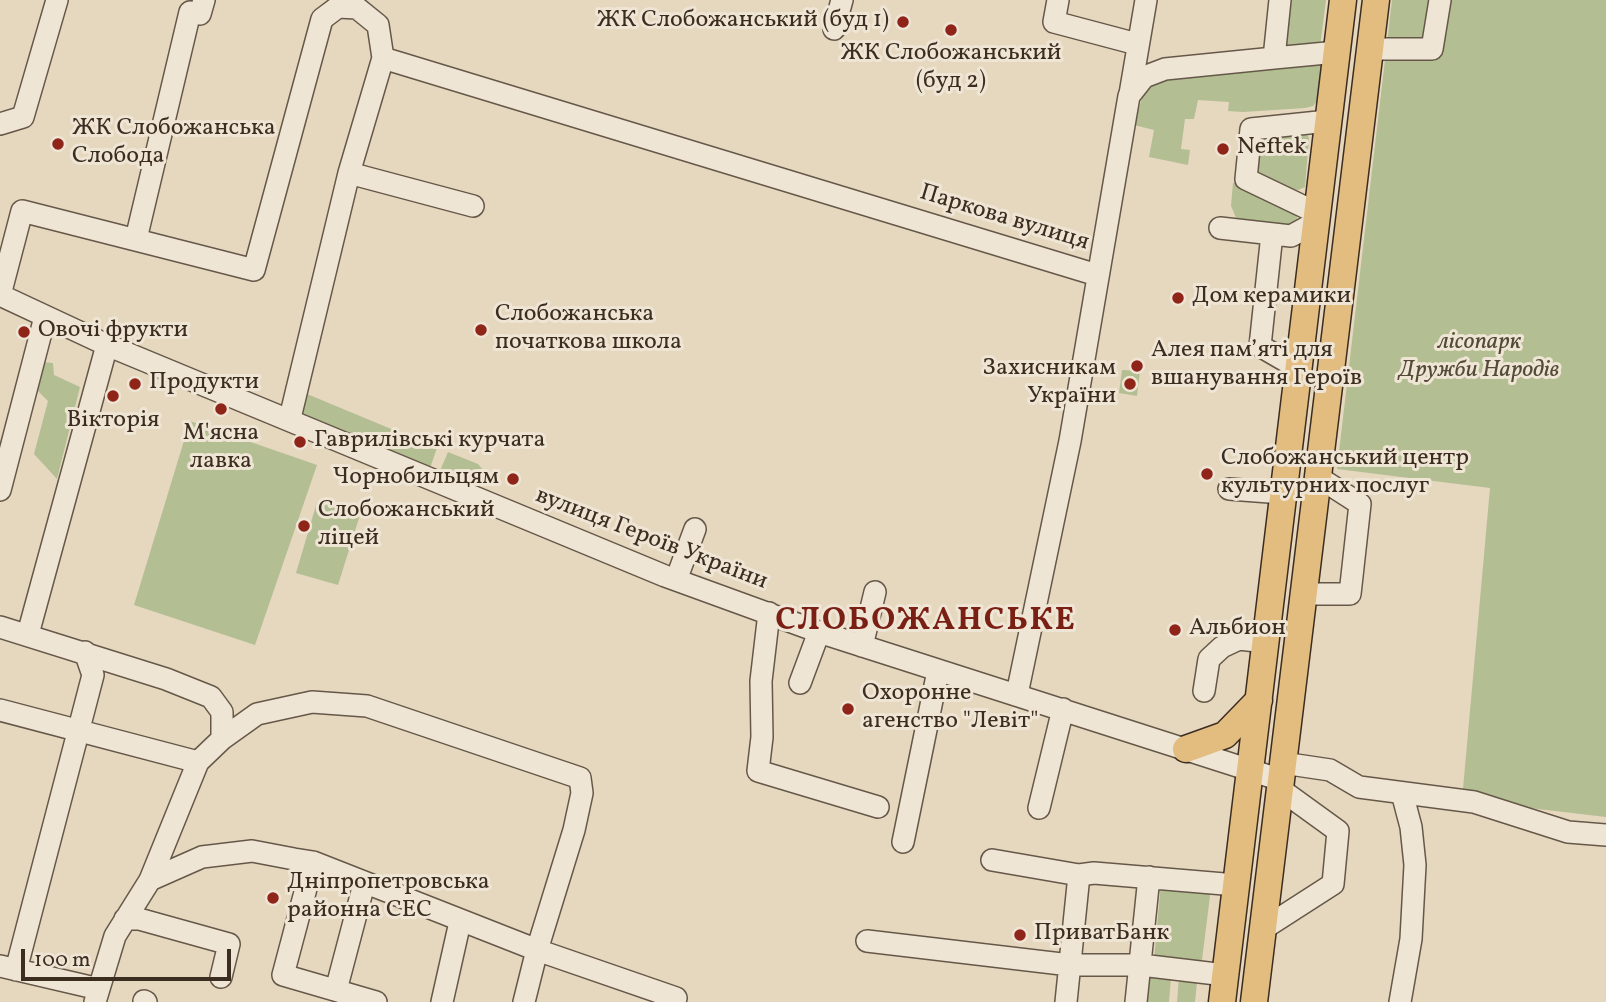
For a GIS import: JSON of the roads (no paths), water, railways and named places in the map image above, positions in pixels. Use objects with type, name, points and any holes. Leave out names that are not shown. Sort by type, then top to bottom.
[{"type":"main road","points":[[1222,1002],[1343,0]]},
{"type":"main road","points":[[1254,1002],[1376,0]]},
{"type":"main road","points":[[1186,749],[1225,735],[1259,700]]},
{"type":"street","points":[[0,124],[23,117],[57,0]]},
{"type":"street","points":[[136,239],[190,12],[200,14],[204,0]]},
{"type":"street","points":[[834,29],[842,0]]},
{"type":"street","points":[[1058,0],[1054,22],[1137,44]]},
{"type":"street","points":[[1017,694],[1070,441],[1146,0]]},
{"type":"street","points":[[1274,58],[1280,0]]},
{"type":"street","points":[[1370,49],[1432,49],[1440,0]]},
{"type":"street","points":[[0,295],[22,211],[254,270],[322,19],[339,3],[357,8],[378,25],[383,58],[349,173],[290,418]]},
{"type":"street","points":[[1129,96],[1144,77],[1165,69],[1337,52]]},
{"type":"street","name":"Паркова вулиця","points":[[383,58],[1097,275]]},
{"type":"street","points":[[1220,228],[1291,236],[1303,232],[1318,213],[1246,178],[1251,129],[1328,121]]},
{"type":"street","points":[[349,173],[473,206]]},
{"type":"street","points":[[1272,234],[1260,346],[1298,369]]},
{"type":"street","name":"вулиця Героїв України","points":[[0,295],[107,345],[290,418],[676,580],[819,632],[938,671],[1251,770],[1281,777]]},
{"type":"street","points":[[0,491],[45,317]]},
{"type":"street","points":[[28,634],[107,345]]},
{"type":"street","points":[[1304,594],[1350,594],[1360,504],[1318,477]]},
{"type":"street","points":[[1229,489],[1283,493]]},
{"type":"street","points":[[676,580],[695,529]]},
{"type":"street","points":[[862,646],[875,592]]},
{"type":"street","points":[[769,613],[761,681],[762,737],[758,771],[878,807]]},
{"type":"street","points":[[0,627],[85,652],[211,696],[222,712],[222,739]]},
{"type":"street","points":[[800,683],[819,632]]},
{"type":"street","points":[[1204,691],[1209,659],[1222,647],[1239,639],[1266,642]]},
{"type":"street","points":[[85,652],[93,675],[80,731],[8,968],[97,995],[115,936],[150,880],[198,761],[222,739],[257,714],[312,702],[368,706],[580,778],[582,793],[574,830],[524,1002]]},
{"type":"street","points":[[903,842],[938,671]]},
{"type":"street","points":[[1039,808],[1063,709]]},
{"type":"street","points":[[0,710],[198,761]]},
{"type":"street","points":[[1281,777],[1330,770],[1359,787],[1474,802],[1568,832],[1606,835]]},
{"type":"street","points":[[1263,929],[1333,884],[1338,831],[1281,777]]},
{"type":"street","points":[[1400,1002],[1410,939],[1415,865],[1411,827],[1402,793]]},
{"type":"street","points":[[163,847],[183,865]]},
{"type":"street","points":[[150,880],[202,857],[252,851],[313,862],[460,922],[676,998]]},
{"type":"street","points":[[992,860],[1079,875],[1094,873],[1236,885]]},
{"type":"street","points":[[313,862],[283,975],[376,1002]]},
{"type":"street","points":[[1066,1002],[1079,875]]},
{"type":"street","points":[[1136,1002],[1149,877]]},
{"type":"street","points":[[336,990],[364,884]]},
{"type":"street","points":[[125,919],[139,919],[229,944],[220,977]]},
{"type":"street","points":[[442,1002],[460,922]]},
{"type":"street","points":[[867,941],[1070,965],[1140,965],[1225,975]]},
{"type":"place","name":"ЖК Слобожанський (буд 1)","points":[[903,22]]},
{"type":"place","name":"ЖК Слобожанський (буд 2)","points":[[951,30]]},
{"type":"place","name":"ЖК Слобожанська Слобода","points":[[58,144]]},
{"type":"place","name":"Neftek","points":[[1223,149]]},
{"type":"place","name":"Дом керамики","points":[[1178,298]]},
{"type":"place","name":"Cлобожанська початкова школа","points":[[481,330]]},
{"type":"place","name":"Овочі фрукти","points":[[24,332]]},
{"type":"place","name":"Алея пам’яті для вшанування Героїв","points":[[1137,366]]},
{"type":"place","name":"Продукти","points":[[135,384]]},
{"type":"place","name":"Захисникам України","points":[[1130,384]]},
{"type":"place","name":"Вікторія","points":[[113,396]]},
{"type":"place","name":"М'ясна лавка","points":[[221,409]]},
{"type":"place","name":"Гаврилівські курчата","points":[[300,442]]},
{"type":"place","name":"Слобожанський центр культурних послуг","points":[[1207,474]]},
{"type":"place","name":"Чорнобильцям","points":[[513,479]]},
{"type":"place","name":"Слобожанський ліцей","points":[[304,526]]},
{"type":"place","name":"Альбион","points":[[1175,630]]},
{"type":"place","name":"Охоронне агенство \"Левіт\"","points":[[848,709]]},
{"type":"place","name":"Дніпропетровська районна СЕС","points":[[273,898]]},
{"type":"place","name":"ПриватБанк","points":[[1020,935]]},
{"type":"district","name":"СЛОБОЖАНСЬКЕ","points":[[926,623]]},
{"type":"park label","name":"лісопарк Дружби Народів","points":[[1479,358]]}]
